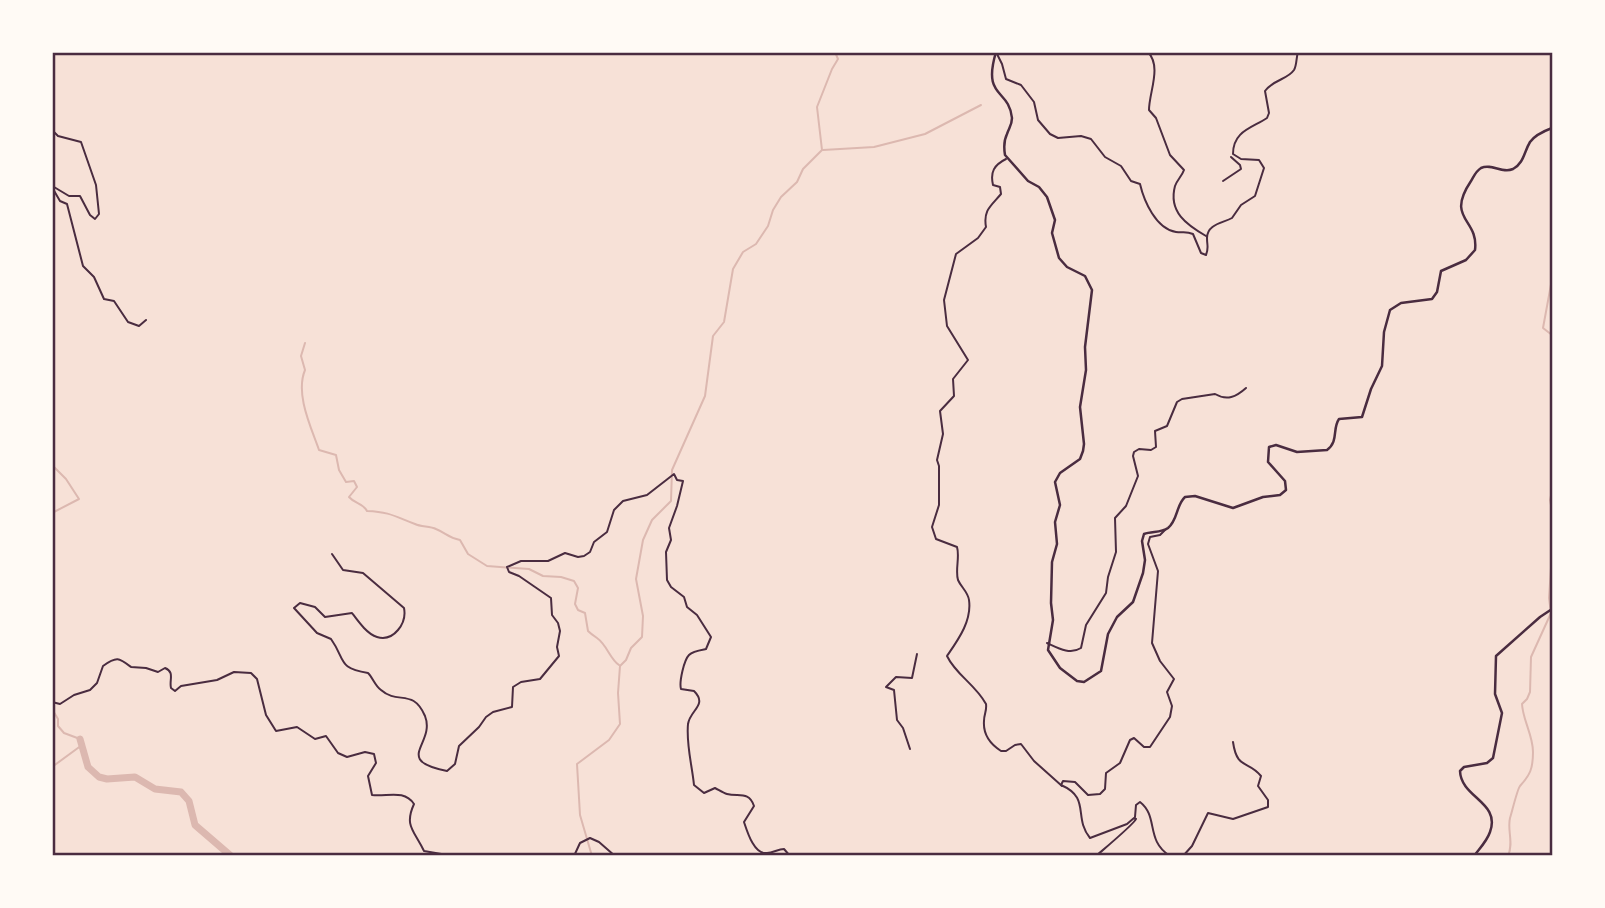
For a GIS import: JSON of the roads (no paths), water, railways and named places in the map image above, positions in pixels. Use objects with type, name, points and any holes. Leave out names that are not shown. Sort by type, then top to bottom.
[{"type":"main road","points":[[996,53],[993,86],[1012,117],[1005,137],[1004,152],[1028,181],[1039,187],[1047,198],[1055,220],[1052,233],[1059,258],[1067,267],[1082,273],[1092,290],[1085,347],[1086,370],[1080,407],[1083,451],[1080,459],[1060,473],[1055,482],[1060,505],[1055,522],[1057,544],[1052,562],[1053,620],[1047,643],[1051,656],[1071,678],[1084,682],[1101,671],[1108,634],[1117,617],[1133,602],[1145,560],[1142,537],[1147,532],[1170,527],[1185,497],[1195,496],[1233,508],[1263,497],[1282,494],[1286,490],[1285,481],[1268,462],[1269,447],[1276,445],[1297,452],[1327,450],[1334,442],[1336,421],[1362,417],[1382,366],[1387,314],[1401,303],[1432,299],[1437,292],[1441,271],[1466,260],[1475,250],[1476,239],[1464,218],[1461,199],[1476,172],[1483,167],[1504,171],[1514,168],[1522,161],[1532,139],[1552,128]]},
{"type":"main road","points":[[1475,856],[1490,832],[1492,815],[1489,807],[1462,782],[1460,771],[1464,766],[1487,763],[1493,758],[1502,713],[1495,694],[1497,652],[1550,610]]},
{"type":"street","points":[[1148,52],[1154,60],[1149,110],[1156,118],[1170,155],[1184,170],[1175,184],[1175,202],[1181,219],[1207,237]]},
{"type":"street","points":[[996,53],[1006,79],[1021,85],[1034,102],[1038,121],[1050,134],[1058,138],[1081,136],[1091,139],[1105,157],[1121,166],[1131,181],[1140,184],[1146,204],[1163,225],[1176,232],[1186,231],[1193,234],[1203,255],[1206,255],[1209,250],[1207,237],[1213,226],[1232,218],[1241,205],[1252,199],[1257,192],[1264,166],[1259,160],[1236,157],[1233,154],[1233,145],[1244,130],[1267,117],[1269,113],[1265,91],[1274,81],[1286,77],[1294,70],[1298,52]]},
{"type":"street","points":[[52,130],[58,136],[80,142],[96,185],[99,214],[95,219],[89,215],[80,196],[69,196],[54,187],[53,189],[60,201],[68,204],[83,266],[94,277],[104,299],[114,301],[128,323],[139,326],[146,320]]},
{"type":"street","points":[[1223,180],[1241,170],[1240,165],[1231,157]]},
{"type":"street","points":[[1007,158],[992,170],[993,186],[1000,187],[1001,194],[988,207],[985,215],[986,227],[978,239],[956,254],[944,300],[947,326],[968,360],[953,379],[954,396],[940,411],[943,434],[937,460],[939,505],[933,532],[936,539],[957,547],[958,579],[969,600],[967,622],[958,642],[947,656],[951,665],[970,681],[986,704],[986,737],[1000,751],[1021,744],[1034,761],[1062,786],[1077,795],[1085,831],[1090,838],[1127,824],[1135,818]]},
{"type":"street","points":[[1047,643],[1073,652],[1081,648],[1087,625],[1106,593],[1116,552],[1115,518],[1126,506],[1138,476],[1134,452],[1156,447],[1155,431],[1167,426],[1175,406],[1182,399],[1215,394],[1228,398],[1246,388]]},
{"type":"street","points":[[332,554],[343,570],[363,573],[404,608],[405,616],[401,627],[394,634],[381,638],[370,633],[352,613],[326,617],[315,607],[300,603],[294,608],[296,612],[317,632],[331,639],[348,669],[368,673],[380,690],[396,697],[408,697],[419,705],[426,719],[427,734],[419,747],[419,758],[424,764],[447,771],[454,767],[459,746],[486,717],[512,707],[513,687],[521,682],[540,680],[559,656],[557,647],[560,631],[552,615],[551,598],[509,572],[507,567],[521,561],[548,561],[566,553],[584,556],[590,552],[594,542],[607,532],[613,512],[621,503],[652,492],[674,474],[677,480],[683,481],[669,528],[671,540],[666,552],[667,580],[671,587],[681,593],[690,611],[697,615],[711,637],[706,649],[687,658],[679,681],[681,689],[694,691],[700,701],[688,725],[694,785],[704,793],[715,788],[724,794],[751,798],[754,806],[744,822],[756,847],[766,854],[784,849],[790,856]]},
{"type":"street","points":[[1062,786],[1063,782],[1075,782],[1088,795],[1100,794],[1105,789],[1105,773],[1120,763],[1130,740],[1134,738],[1145,748],[1150,747],[1170,717],[1172,706],[1167,692],[1174,679],[1160,661],[1152,643],[1158,572],[1148,544],[1150,537],[1160,535],[1165,530]]},
{"type":"street","points":[[909,749],[903,728],[897,720],[894,690],[886,687],[896,677],[912,678],[917,654]]},
{"type":"street","points":[[52,702],[61,704],[74,695],[90,690],[97,683],[103,666],[119,659],[131,667],[158,672],[169,669],[172,674],[171,688],[175,691],[181,686],[217,680],[234,672],[251,673],[257,679],[266,715],[276,731],[298,727],[315,739],[326,736],[338,753],[348,757],[365,752],[374,754],[376,764],[368,779],[372,795],[402,795],[412,799],[414,804],[408,822],[420,839],[424,851],[453,856]]},
{"type":"street","points":[[1183,856],[1193,844],[1208,813],[1233,819],[1268,807],[1268,800],[1258,786],[1261,776],[1238,760],[1233,742]]},
{"type":"street","points":[[1096,856],[1118,834],[1134,824],[1136,805],[1140,802],[1147,808],[1154,839],[1170,856]]},
{"type":"street","points":[[574,856],[580,844],[590,838],[615,856]]},
{"type":"waterway","points":[[592,856],[580,815],[577,764],[609,740],[620,724],[620,666],[631,648],[642,637],[643,616],[636,579],[643,540],[652,520],[671,501],[672,470],[705,396],[713,336],[724,322],[733,269],[743,252],[756,244],[768,226],[781,197],[797,182],[803,169],[822,150],[817,107],[838,59],[835,52]]},
{"type":"waterway","points":[[823,150],[874,147],[925,134],[981,105]]},
{"type":"waterway","points":[[1552,279],[1543,328],[1552,335]]},
{"type":"waterway","points":[[305,343],[301,356],[305,370],[302,379],[305,410],[319,450],[336,455],[339,470],[346,482],[354,481],[357,487],[349,497],[367,511],[381,512],[434,528],[460,540],[468,554],[487,566],[529,569],[543,576],[574,581],[578,588],[575,604],[578,610],[585,613],[588,631],[600,641],[619,665]]},
{"type":"waterway","points":[[1552,362],[1552,375]]},
{"type":"waterway","points":[[1552,449],[1552,467]]},
{"type":"waterway","points":[[52,465],[66,479],[79,499],[52,513]]},
{"type":"waterway","points":[[1552,491],[1552,510]]},
{"type":"waterway","points":[[1508,856],[1510,818],[1519,788],[1532,767],[1533,746],[1522,704],[1530,692],[1531,657],[1551,613],[1549,598],[1552,553]]},
{"type":"waterway","points":[[52,709],[58,719],[58,726],[64,733],[80,739]]},
{"type":"waterway","points":[[80,739],[88,767],[99,777],[135,777],[155,789],[181,792],[189,801],[195,825],[231,856]]},
{"type":"waterway","points":[[52,767],[82,745]]}]
